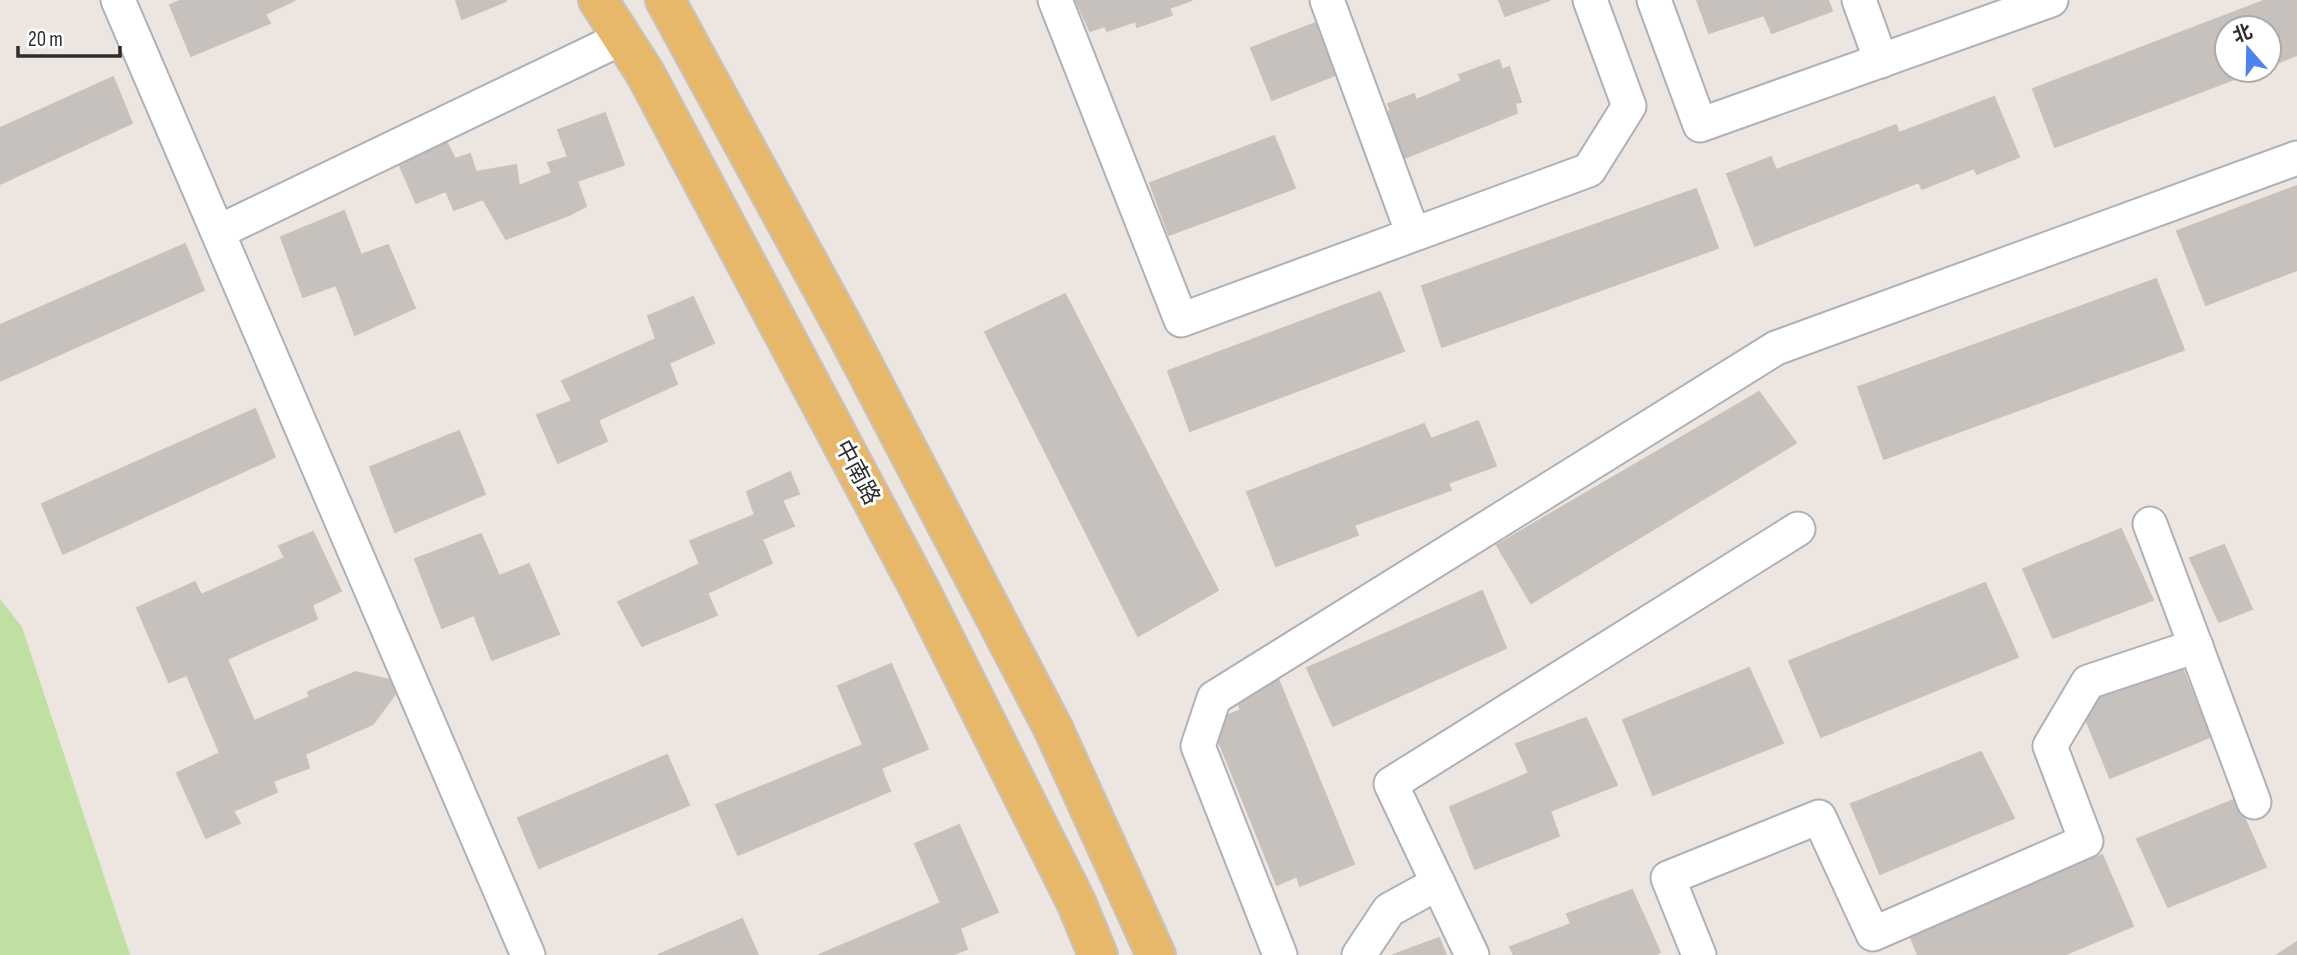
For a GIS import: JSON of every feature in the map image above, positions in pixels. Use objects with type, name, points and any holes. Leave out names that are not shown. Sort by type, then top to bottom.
[{"type":"main road","name":"中南路","points":[[598,0],[651,86],[920,590],[1070,890],[1098,955]]},
{"type":"main road","points":[[665,0],[845,330],[1054,728],[1156,955]]},
{"type":"street","points":[[118,0],[528,955]]},
{"type":"street","points":[[1055,0],[1181,320],[1588,170],[1629,106],[1590,0]]},
{"type":"street","points":[[1327,0],[1413,234]]},
{"type":"street","points":[[1654,0],[1700,125],[2051,0]]},
{"type":"street","points":[[1859,0],[1881,61]]},
{"type":"street","points":[[218,232],[622,38]]},
{"type":"street","points":[[1280,955],[1198,746],[1214,698],[1776,348],[2297,158]]},
{"type":"street","points":[[2150,524],[2254,802]]},
{"type":"street","points":[[1472,955],[1391,784],[1798,529]]},
{"type":"street","points":[[1699,955],[1668,878],[1819,817],[1874,934],[2086,841],[2050,746],[2088,682],[2196,646]]},
{"type":"street","points":[[1359,955],[1390,909],[1438,883]]},
{"type":"green space","points":[[0,599],[22,627],[130,955],[0,955]]},
{"type":"building","points":[[182,0],[295,0],[265,14],[270,23],[191,56],[170,5]]},
{"type":"building","points":[[456,0],[506,0],[506,1],[462,19]]},
{"type":"building","points":[[1076,0],[1192,0],[1169,8],[1172,15],[1137,27],[1136,21],[1107,31],[1105,26],[1090,31]]},
{"type":"building","points":[[1499,0],[1550,0],[1505,16]]},
{"type":"building","points":[[1697,0],[1828,0],[1832,11],[1772,33],[1764,15],[1709,33]]},
{"type":"building","points":[[2266,0],[2297,0],[2297,55],[2283,60],[2283,14],[2229,14]]},
{"type":"building","points":[[2213,20],[2213,84],[2221,84],[2055,147],[2033,89]]},
{"type":"building","points":[[1318,22],[1338,74],[1272,100],[1251,48]]},
{"type":"building","points":[[1499,60],[1502,70],[1509,67],[1521,102],[1515,103],[1517,113],[1402,159],[1383,114],[1391,111],[1388,104],[1414,94],[1416,100],[1462,81],[1459,75]]},
{"type":"building","points":[[113,77],[132,123],[0,184],[0,128]]},
{"type":"building","points":[[1994,97],[2019,157],[1977,174],[1974,168],[1922,189],[1919,182],[1755,246],[1727,174],[1771,157],[1776,170],[1896,125],[1899,133]]},
{"type":"building","points":[[605,113],[624,165],[577,181],[586,206],[506,239],[483,199],[454,210],[446,191],[416,203],[397,159],[444,137],[455,159],[470,154],[476,172],[516,165],[519,186],[552,173],[548,163],[568,157],[558,130]]},
{"type":"building","points":[[1274,136],[1295,188],[1169,235],[1150,183]]},
{"type":"building","points":[[2297,186],[2297,270],[2206,305],[2177,231]]},
{"type":"building","points":[[1696,189],[1718,248],[1442,347],[1422,286]]},
{"type":"building","points":[[344,211],[361,255],[388,245],[415,308],[355,335],[336,285],[303,297],[281,237]]},
{"type":"building","points":[[185,244],[204,290],[0,381],[0,325]]},
{"type":"building","points":[[2156,279],[2184,350],[1884,459],[1858,387]]},
{"type":"building","points":[[1380,292],[1404,351],[1190,431],[1168,371]]},
{"type":"building","points":[[1065,294],[1218,590],[1138,636],[985,332]]},
{"type":"building","points":[[693,297],[714,343],[669,363],[677,384],[598,420],[607,441],[558,463],[537,415],[572,401],[562,381],[656,339],[648,316]]},
{"type":"building","points":[[1759,392],[1796,443],[1531,603],[1497,545]]},
{"type":"building","points":[[255,409],[275,457],[63,554],[42,504]]},
{"type":"building","points":[[1478,421],[1496,466],[1448,483],[1451,490],[1354,525],[1358,535],[1276,566],[1247,492],[1424,424],[1431,439]]},
{"type":"building","points":[[459,431],[485,494],[395,532],[370,467]]},
{"type":"building","points":[[790,472],[799,494],[782,500],[794,526],[762,539],[772,563],[707,593],[717,615],[642,646],[618,602],[700,564],[690,541],[755,515],[747,492]]},
{"type":"building","points":[[2121,529],[2153,600],[2053,638],[2023,569]]},
{"type":"building","points":[[313,532],[341,591],[312,605],[317,619],[227,659],[254,721],[310,697],[308,692],[356,672],[390,680],[395,694],[373,724],[305,754],[309,768],[273,781],[277,792],[233,811],[240,823],[206,838],[177,773],[220,753],[187,675],[169,682],[137,608],[195,582],[201,595],[285,558],[279,546]]},
{"type":"building","points":[[481,534],[499,576],[529,564],[559,634],[492,660],[474,615],[442,628],[415,559]]},
{"type":"building","points":[[2224,545],[2252,609],[2219,622],[2190,558]]},
{"type":"building","points":[[1985,583],[2018,657],[1821,737],[1789,661]]},
{"type":"building","points":[[1482,591],[1506,648],[1333,726],[1307,668]]},
{"type":"building","points":[[891,664],[928,749],[881,768],[890,791],[738,855],[716,805],[863,745],[838,686]]},
{"type":"building","points":[[2181,665],[2210,737],[2110,778],[2080,705]]},
{"type":"building","points":[[1749,668],[1783,743],[1653,795],[1623,720]]},
{"type":"building","points":[[1278,679],[1354,864],[1300,886],[1297,876],[1277,885],[1211,722],[1241,710],[1235,696]]},
{"type":"building","points":[[1586,718],[1617,785],[1550,811],[1559,836],[1475,869],[1450,807],[1529,773],[1516,744]]},
{"type":"building","points":[[1981,752],[2014,818],[1880,874],[1851,804]]},
{"type":"building","points":[[667,755],[689,805],[539,868],[518,818]]},
{"type":"building","points":[[2236,799],[2266,867],[2168,907],[2137,839]]},
{"type":"building","points":[[959,825],[998,912],[960,928],[967,949],[952,955],[819,955],[941,903],[915,844]]},
{"type":"building","points":[[2102,855],[2133,926],[2064,955],[1918,955],[1909,933]]},
{"type":"building","points":[[1632,890],[1660,952],[1655,955],[1514,955],[1510,947],[1571,924],[1567,914]]},
{"type":"building","points":[[742,919],[758,955],[658,955]]},
{"type":"building","points":[[1439,938],[1446,955],[1393,955]]},
{"type":"building","points":[[2297,942],[2297,955],[2277,955]]}]
